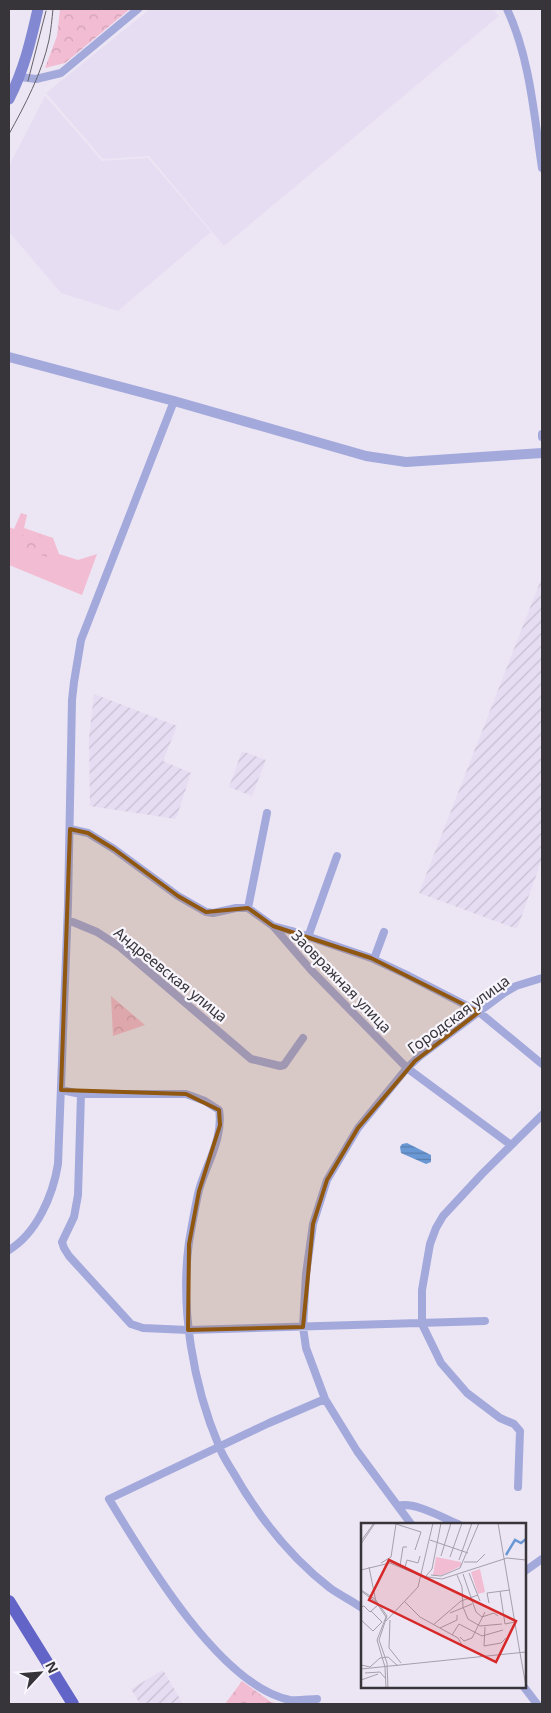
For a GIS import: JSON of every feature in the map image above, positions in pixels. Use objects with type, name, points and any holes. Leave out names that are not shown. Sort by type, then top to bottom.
[{"type":"highway","points":[[9,1601],[73,1704]]},
{"type":"main road","points":[[9,98],[20,77],[30,46],[38,9]]},
{"type":"street","points":[[20,77],[36,79],[61,73],[138,9]]},
{"type":"street","points":[[507,9],[515,26],[524,55],[541,150],[542,168]]},
{"type":"street","points":[[9,357],[174,401],[366,456],[406,462],[542,453]]},
{"type":"street","points":[[9,1250],[40,1217],[54,1183],[60,1151],[68,920],[72,700],[81,640],[174,401]]},
{"type":"street","points":[[248,908],[266,813]]},
{"type":"street","points":[[70,828],[88,833],[114,849],[178,896],[206,912],[213,913],[236,908],[248,908],[273,926],[377,961],[479,1012],[542,1064]]},
{"type":"street","points":[[308,937],[337,856]]},
{"type":"street","name":"Андреевская улица","points":[[68,920],[97,932],[120,947],[251,1059],[280,1066],[284,1065],[303,1038]]},
{"type":"street","name":"Заовражная улица","points":[[273,926],[281,938],[311,970],[407,1068],[511,1145]]},
{"type":"street","points":[[377,961],[384,932]]},
{"type":"street","name":"Городская улица","points":[[410,1523],[357,1451],[325,1400],[309,1357],[303,1327],[306,1274],[313,1224],[327,1180],[358,1128],[407,1068],[420,1056],[516,986],[542,978]]},
{"type":"street","points":[[61,1090],[82,1094],[186,1094],[205,1101],[219,1110],[221,1121],[219,1132],[199,1191],[189,1244],[187,1285],[188,1330],[209,1422],[219,1448],[256,1509],[281,1540],[331,1588],[361,1607]]},
{"type":"street","points":[[82,1094],[78,1195],[74,1217],[62,1242],[69,1256],[131,1324],[143,1328],[188,1330],[485,1322]]},
{"type":"street","points":[[518,1487],[520,1431],[514,1424],[493,1414],[467,1393],[441,1363],[422,1324],[422,1290],[430,1244],[436,1228],[450,1207],[542,1115]]},
{"type":"street","points":[[317,1699],[294,1700],[277,1696],[260,1687],[233,1666],[209,1642],[162,1584],[109,1499],[269,1423],[325,1400]]},
{"type":"street","points":[[398,1506],[403,1504],[412,1505],[456,1523]]},
{"type":"street","points":[[526,1570],[542,1559]]},
{"type":"street","points":[[525,1688],[537,1704]]},
{"type":"highlighted area","points":[[70,829],[88,833],[114,849],[178,896],[206,912],[248,908],[273,926],[371,958],[479,1012],[415,1061],[358,1128],[327,1180],[313,1224],[303,1327],[188,1330],[189,1244],[199,1191],[220,1125],[219,1110],[186,1094],[61,1090]]},
{"type":"shaded area","points":[[150,9],[493,9],[499,16],[224,246],[149,156],[103,159],[46,93]]},
{"type":"shaded area","points":[[45,96],[102,161],[148,158],[211,232],[118,311],[61,293],[9,232],[9,166]]},
{"type":"shaded area","points":[[542,577],[542,859],[517,929],[419,893]]},
{"type":"shaded area","points":[[94,694],[177,726],[163,761],[191,773],[176,819],[90,806],[89,738]]},
{"type":"shaded area","points":[[242,751],[266,760],[252,796],[229,787]]},
{"type":"shaded area","points":[[163,1670],[183,1704],[140,1704],[131,1689]]},
{"type":"green space","points":[[60,9],[130,9],[65,63],[45,68],[57,36]]},
{"type":"green space","points":[[21,513],[27,515],[24,528],[53,538],[59,554],[78,560],[97,554],[82,595],[9,565],[9,527],[14,529]]},
{"type":"green space","points":[[24,530],[53,540],[47,557],[19,548]]},
{"type":"green space","points":[[111,996],[145,1025],[113,1036]]},
{"type":"green space","points":[[242,1681],[271,1702],[281,1704],[225,1704]]},
{"type":"water","points":[[407,1143],[431,1155],[431,1162],[426,1164],[401,1153],[400,1147],[402,1144]]},
{"type":"tram line","points":[[9,134],[27,100],[42,65],[49,40],[53,9]]},
{"type":"tram line","points":[[28,81],[46,11]]}]
